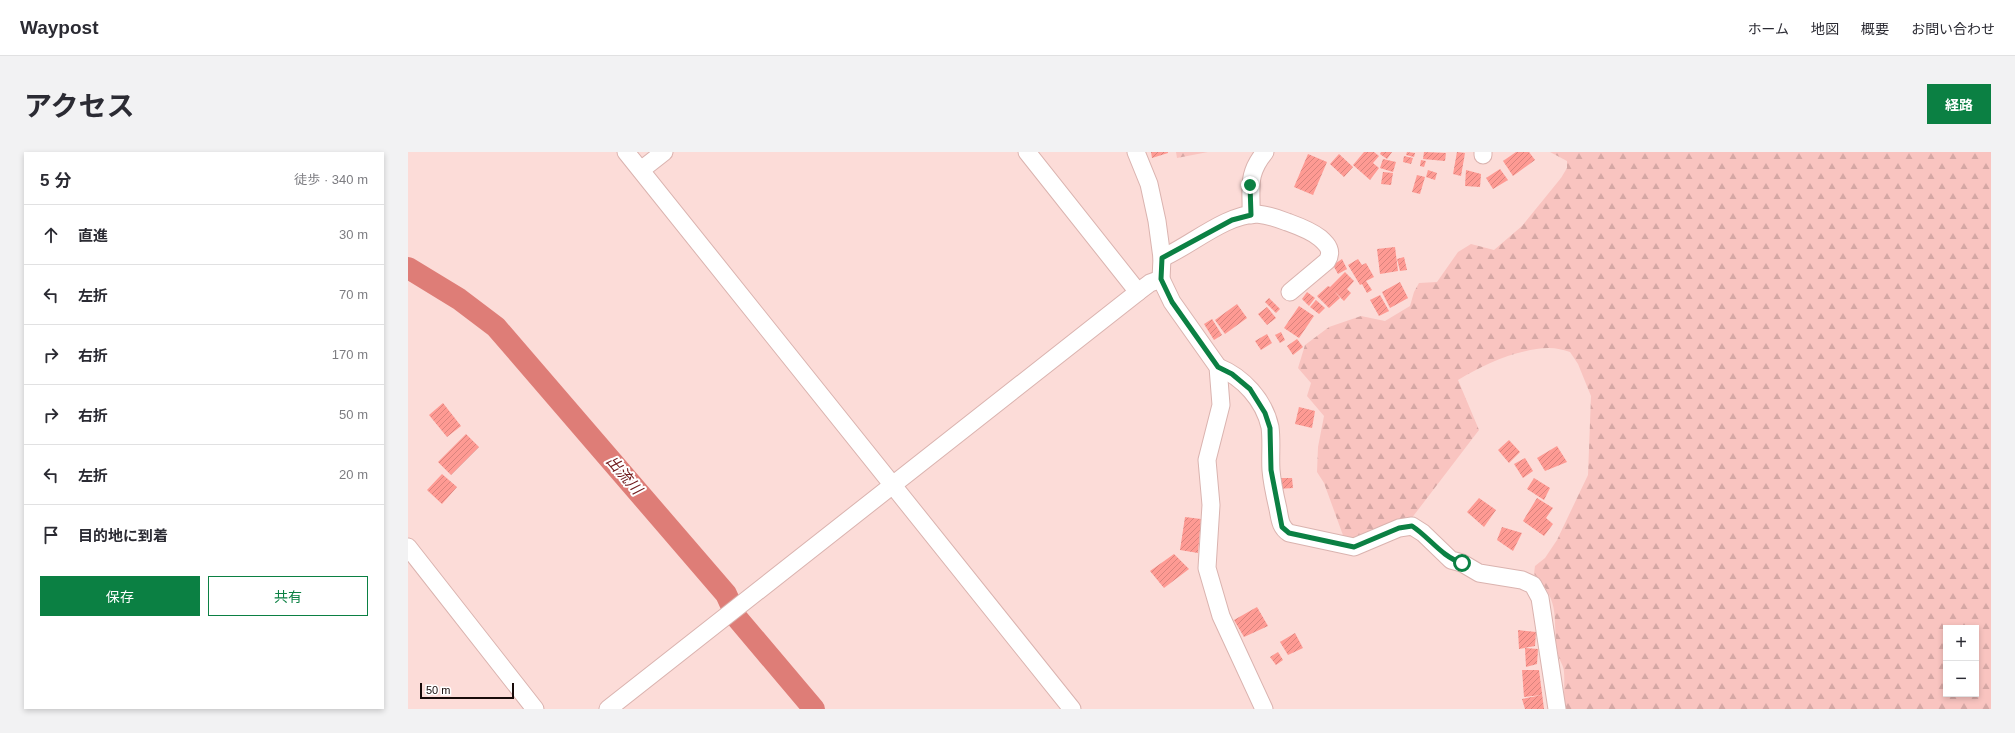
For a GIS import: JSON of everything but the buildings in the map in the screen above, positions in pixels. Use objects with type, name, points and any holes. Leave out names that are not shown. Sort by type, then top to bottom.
[{"type":"street","points":[[626,152],[1072,709]]},
{"type":"street","points":[[641,170],[664,152]]},
{"type":"street","points":[[1027,152],[1138,292]]},
{"type":"street","points":[[1136,152],[1149,184],[1158,221],[1162,258],[1161,279],[1172,302],[1218,367],[1232,374],[1250,389],[1265,413],[1270,428],[1271,470],[1280,521],[1285,530],[1289,533],[1354,547],[1399,528],[1412,526],[1423,533],[1451,560],[1462,563],[1479,573],[1522,580],[1533,585],[1540,598],[1557,709]]},
{"type":"street","points":[[1251,215],[1250,179],[1265,152]]},
{"type":"street","points":[[1162,258],[1232,220],[1251,215],[1270,216],[1306,229],[1314,234],[1330,249],[1330,255],[1327,261],[1290,292]]},
{"type":"street","points":[[608,709],[753,596],[892,484],[1138,292],[1150,283],[1161,279]]},
{"type":"street","points":[[1218,367],[1221,405],[1207,460],[1211,505],[1207,568],[1221,616],[1264,709]]},
{"type":"street","points":[[408,547],[535,709]]},
{"type":"green space","points":[[1176,152],[1208,152],[1177,158]]},
{"type":"green space","points":[[1550,152],[1991,152],[1991,709],[1565,709],[1564,670],[1558,654],[1552,603],[1543,585],[1534,574],[1535,566],[1545,558],[1557,540],[1588,475],[1591,396],[1578,364],[1570,352],[1549,348],[1513,354],[1479,368],[1458,380],[1479,430],[1411,519],[1367,540],[1344,538],[1324,483],[1317,472],[1318,447],[1324,416],[1307,396],[1311,383],[1298,368],[1305,345],[1329,327],[1361,316],[1385,321],[1410,306],[1414,292],[1419,283],[1437,282],[1458,252],[1471,244],[1494,250],[1522,226],[1561,178],[1567,168],[1567,161]]},
{"type":"waterway","name":"出流川","points":[[408,268],[459,299],[496,327],[726,594],[737,618],[814,709]]},
{"type":"route","points":[[1250,185],[1252,198],[1251,215],[1232,220],[1176,252],[1162,258],[1161,279],[1172,302],[1218,367],[1226,370],[1240,380],[1250,389],[1261,404],[1270,428],[1271,470],[1282,527],[1289,533],[1354,547],[1399,528],[1412,526],[1423,533],[1451,560],[1462,563]]}]
